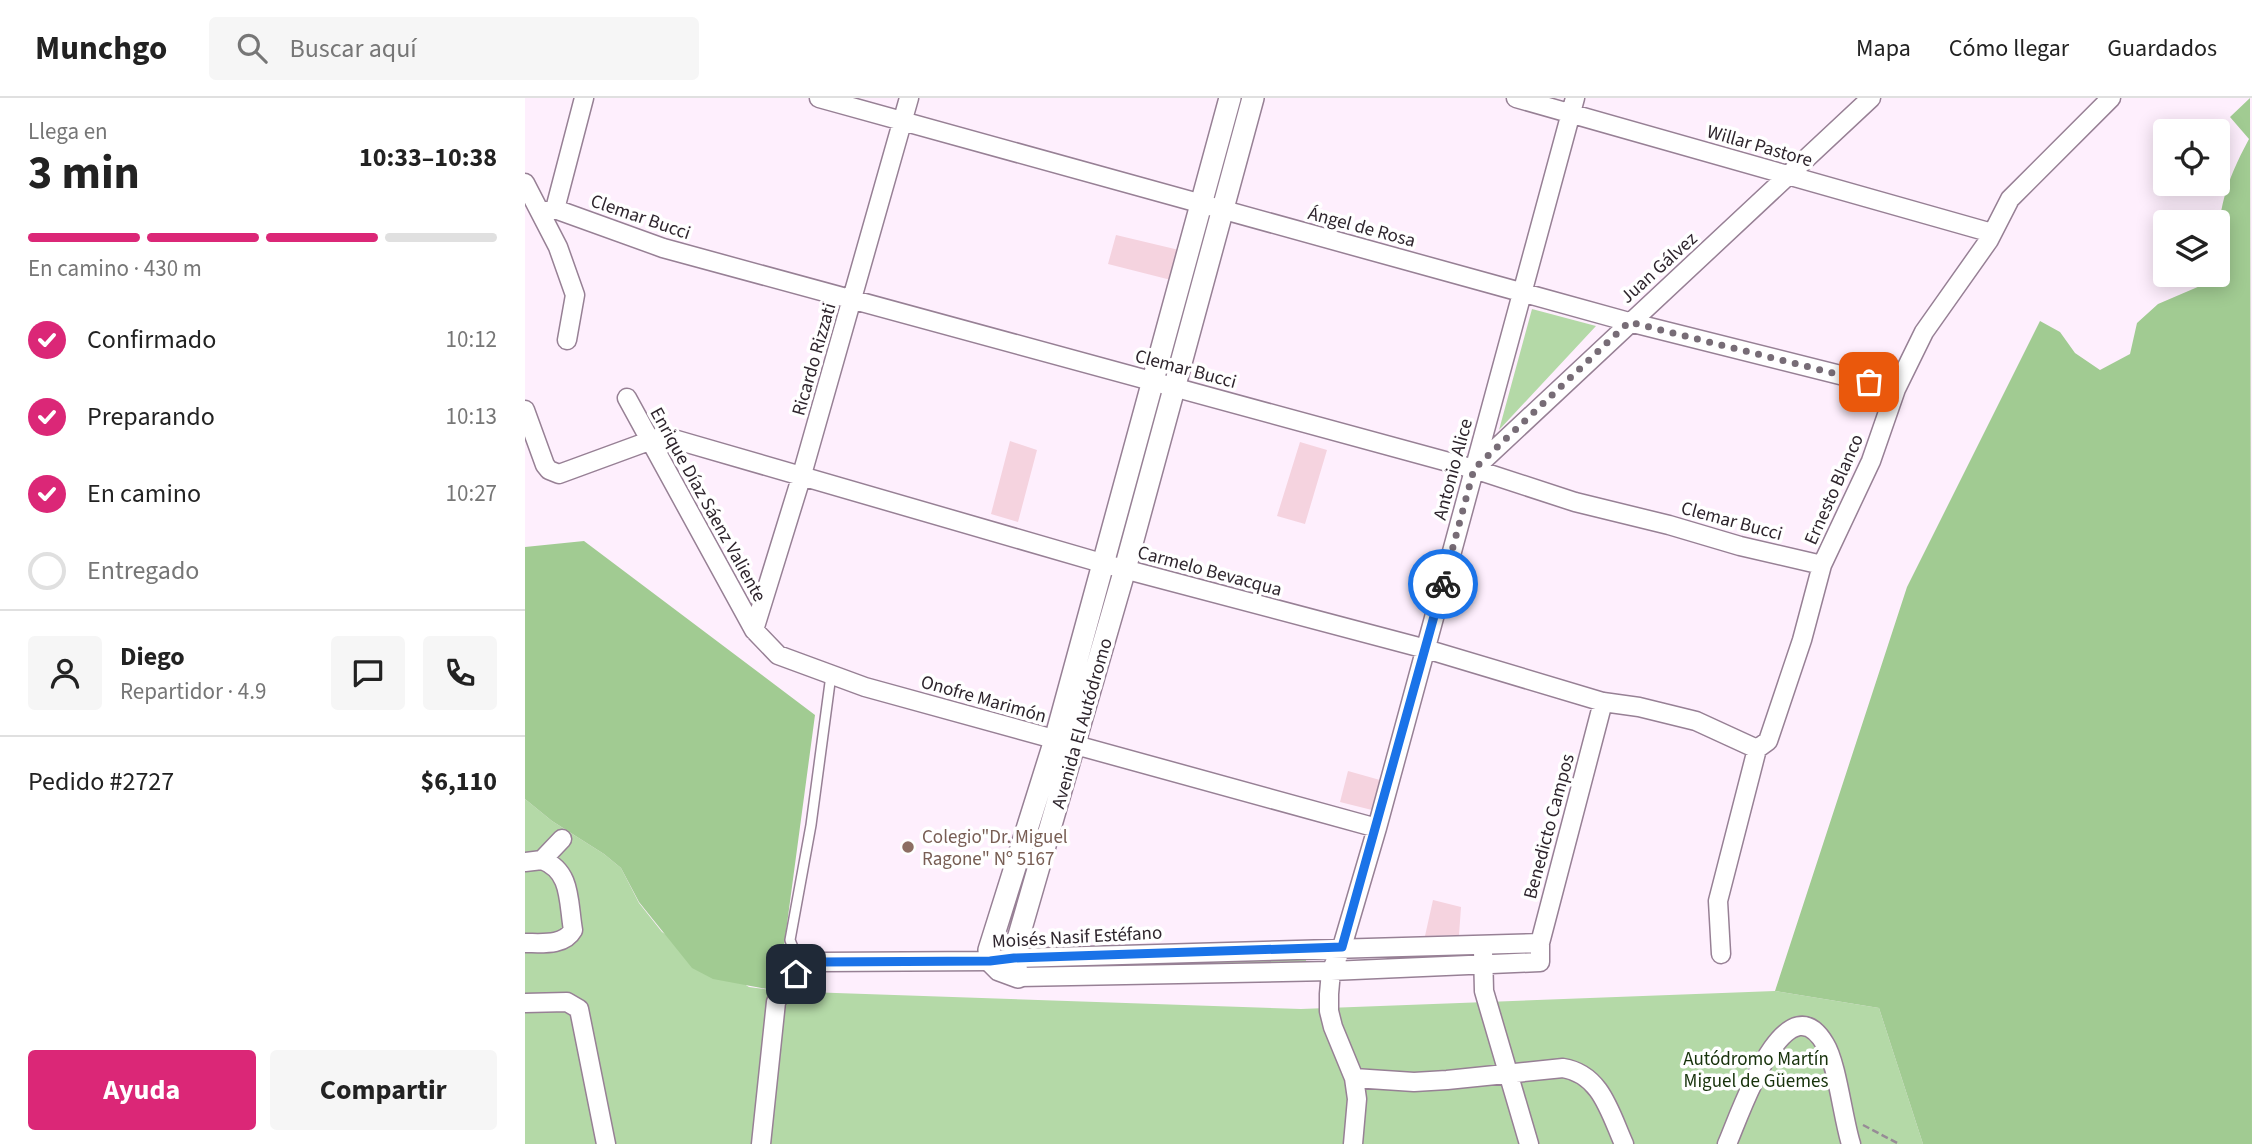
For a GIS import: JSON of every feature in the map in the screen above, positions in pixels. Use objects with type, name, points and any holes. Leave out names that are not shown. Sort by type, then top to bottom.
[{"type":"street","points":[[548,210],[584,98]]},
{"type":"street","name":"Ángel de Rosa","points":[[819,98],[1629,322],[1896,389]]},
{"type":"street","name":"Ricardo Rizzati","points":[[754,630],[801,478],[909,98]]},
{"type":"street","name":"Avenida El Autódromo","points":[[1016,967],[1018,939],[1065,743],[1164,384],[1202,204],[1230,98]]},
{"type":"street","name":"Avenida El Autódromo","points":[[1164,384],[1223,210],[1253,98]]},
{"type":"street","name":"Willar Pastore","points":[[1516,98],[1573,105],[1789,176],[1992,233]]},
{"type":"street","name":"Juan Gálvez","points":[[1474,469],[1871,98]]},
{"type":"street","name":"Ernesto Blanco","points":[[1721,954],[1718,901],[1757,749],[1768,741],[1802,640],[1822,565],[1871,461],[1896,389],[1931,318],[1992,233],[2010,199],[2111,98]]},
{"type":"street","name":"Antonio Alice","points":[[1331,971],[1342,947],[1377,828],[1573,105]]},
{"type":"street","points":[[525,183],[548,210],[575,295],[567,340]]},
{"type":"street","name":"Clemar Bucci","points":[[548,210],[663,248],[1474,469],[1586,505],[1822,565]]},
{"type":"street","name":"Enrique Díaz Sáenz Valiente","points":[[627,398],[754,630]]},
{"type":"street","points":[[525,410],[545,464],[549,470],[559,474],[650,440]]},
{"type":"street","name":"Carmelo Bevacqua","points":[[650,440],[670,438],[801,478],[1426,649],[1603,702],[1639,707],[1696,721],[1757,749]]},
{"type":"street","name":"Onofre Marimón","points":[[754,630],[778,655],[865,687],[1377,828]]},
{"type":"street","name":"Benedicto Campos","points":[[1540,962],[1540,943],[1603,702]]},
{"type":"street","name":"Avenida El Autódromo","points":[[990,961],[989,950],[1065,743]]},
{"type":"street","points":[[533,861],[562,839]]},
{"type":"street","points":[[525,943],[562,940],[569,937],[573,930],[562,872],[554,864],[533,861]]},
{"type":"street","name":"Moisés Nasif Estéfano","points":[[1016,967],[1342,947],[1540,943]]},
{"type":"street","points":[[1482,944],[1484,991],[1529,1144]]},
{"type":"street","name":"Moisés Nasif Estéfano","points":[[811,964],[863,960],[990,961]]},
{"type":"street","points":[[990,961],[999,970],[1016,967]]},
{"type":"street","name":"Moisés Nasif Estéfano","points":[[1016,967],[1331,971],[1540,962]]},
{"type":"street","points":[[761,1144],[776,1002],[786,984],[811,964]]},
{"type":"street","points":[[1331,971],[1329,1011],[1354,1078],[1357,1099],[1353,1144]]},
{"type":"street","points":[[525,1003],[568,1002],[579,1009],[606,1144]]},
{"type":"street","points":[[1727,1144],[1770,1049],[1785,1032],[1795,1028],[1813,1031],[1826,1045],[1851,1144]]},
{"type":"street","points":[[1354,1078],[1414,1082],[1563,1068],[1579,1070],[1599,1090],[1624,1144]]},
{"type":"lane","points":[[811,964],[794,950],[790,940],[811,825],[831,675]]},
{"type":"path","points":[[1843,1118],[1868,1127],[1899,1144]]},
{"type":"green space","points":[[2250,98],[2252,1144],[1923,1144],[1879,1008],[1775,991],[1907,587],[2040,321],[2060,332],[2075,353],[2100,370],[2130,354],[2137,323],[2158,304],[2198,287],[2230,287],[2230,210],[2222,210],[2225,196],[2230,196],[2232,174],[2249,139],[2230,117]]},
{"type":"green space","points":[[1532,309],[1596,326],[1499,430]]},
{"type":"green space","points":[[584,541],[815,715],[778,991],[713,979],[692,968],[639,902],[621,868],[552,821],[525,799],[525,547]]},
{"type":"green space","name":"Autódromo Martín Miguel de Güemes","points":[[525,799],[552,821],[621,868],[639,903],[662,932],[749,987],[778,991],[1301,1009],[1775,991],[1879,1008],[1923,1144],[525,1144]]},
{"type":"green space","points":[[1306,955],[1306,963],[1024,968],[1024,960]]},
{"type":"building","points":[[1116,235],[1179,250],[1171,280],[1108,264]]},
{"type":"building","points":[[1010,441],[1037,450],[1018,522],[991,514]]},
{"type":"building","points":[[1300,442],[1327,450],[1305,524],[1277,516]]},
{"type":"building","points":[[1348,771],[1380,780],[1372,810],[1340,802]]},
{"type":"building","points":[[1433,900],[1461,907],[1459,935],[1425,936]]},
{"type":"way so far","points":[[1443,584],[1474,469],[1629,322],[1869,382]]},
{"type":"place","name":"Colegio\"Dr. Miguel Ragone\" Nº 5167","points":[[908,847]]},
{"type":"route","points":[[796,974],[811,964],[821,962],[990,961],[1342,947],[1443,584]]}]
